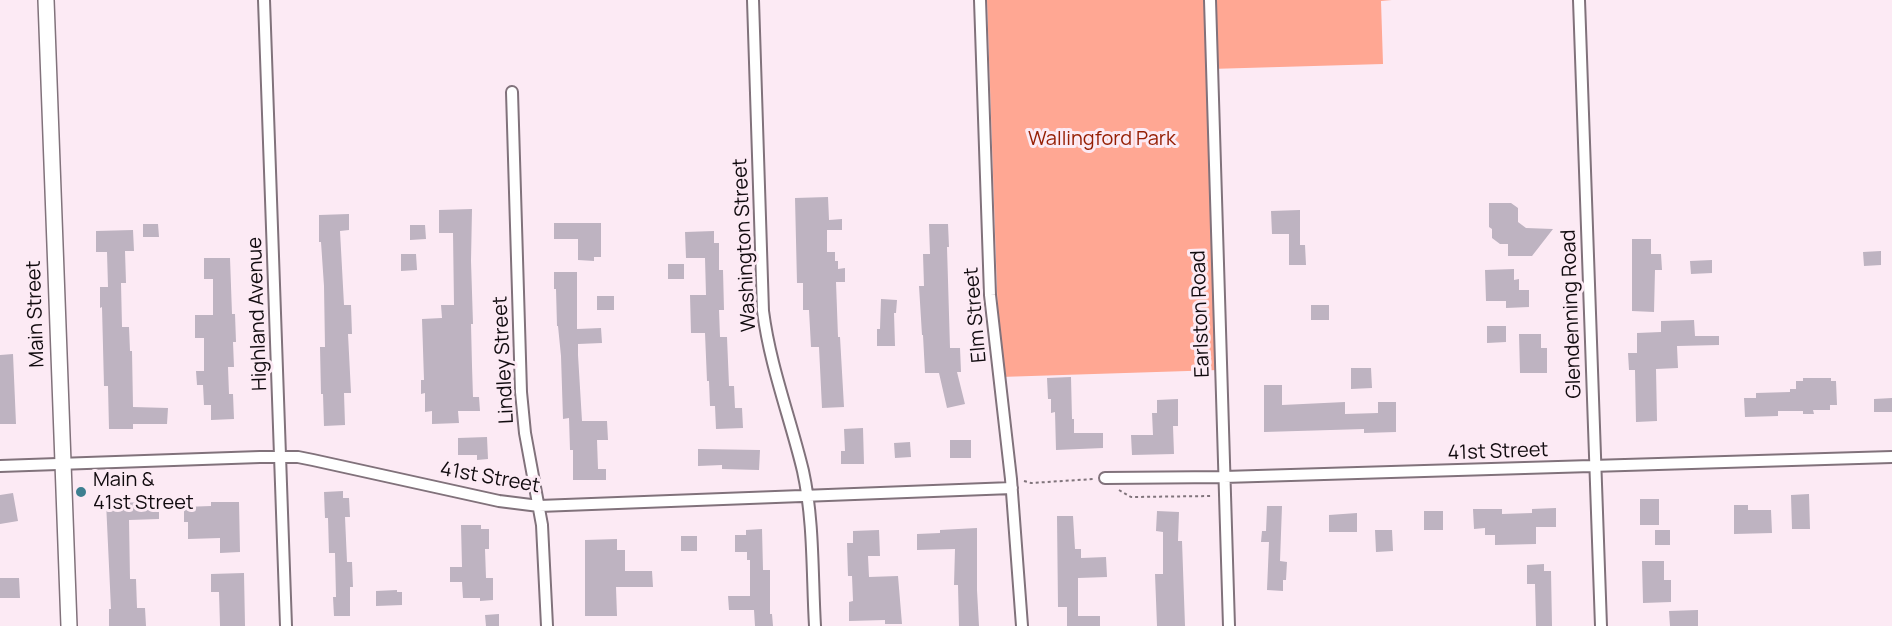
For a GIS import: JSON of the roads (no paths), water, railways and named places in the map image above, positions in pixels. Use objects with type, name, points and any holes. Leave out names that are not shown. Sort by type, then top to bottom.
[{"type":"main road","name":"Main Street","points":[[46,0],[69,626]]},
{"type":"street","name":"Highland Avenue","points":[[264,0],[286,626]]},
{"type":"street","name":"Washington Street","points":[[753,0],[764,311],[771,357],[802,470],[807,497],[815,626]]},
{"type":"street","name":"Elm Street","points":[[980,0],[990,295],[1012,488],[1022,626]]},
{"type":"street","name":"Earlston Road","points":[[1210,0],[1229,626]]},
{"type":"street","name":"Glendenning Road","points":[[1580,0],[1601,626]]},
{"type":"street","name":"Lindley Street","points":[[512,92],[521,392],[525,433],[542,525],[547,626]]},
{"type":"street","name":"41st Street","points":[[0,466],[281,457],[314,460],[499,501],[538,506],[1012,488]]},
{"type":"street","name":"41st Street","points":[[1105,478],[1224,477],[1892,457]]},
{"type":"place","name":"Main & 41st Street","points":[[81,492]]},
{"type":"park label","name":"Wallingford Park","points":[[1102,139]]}]
